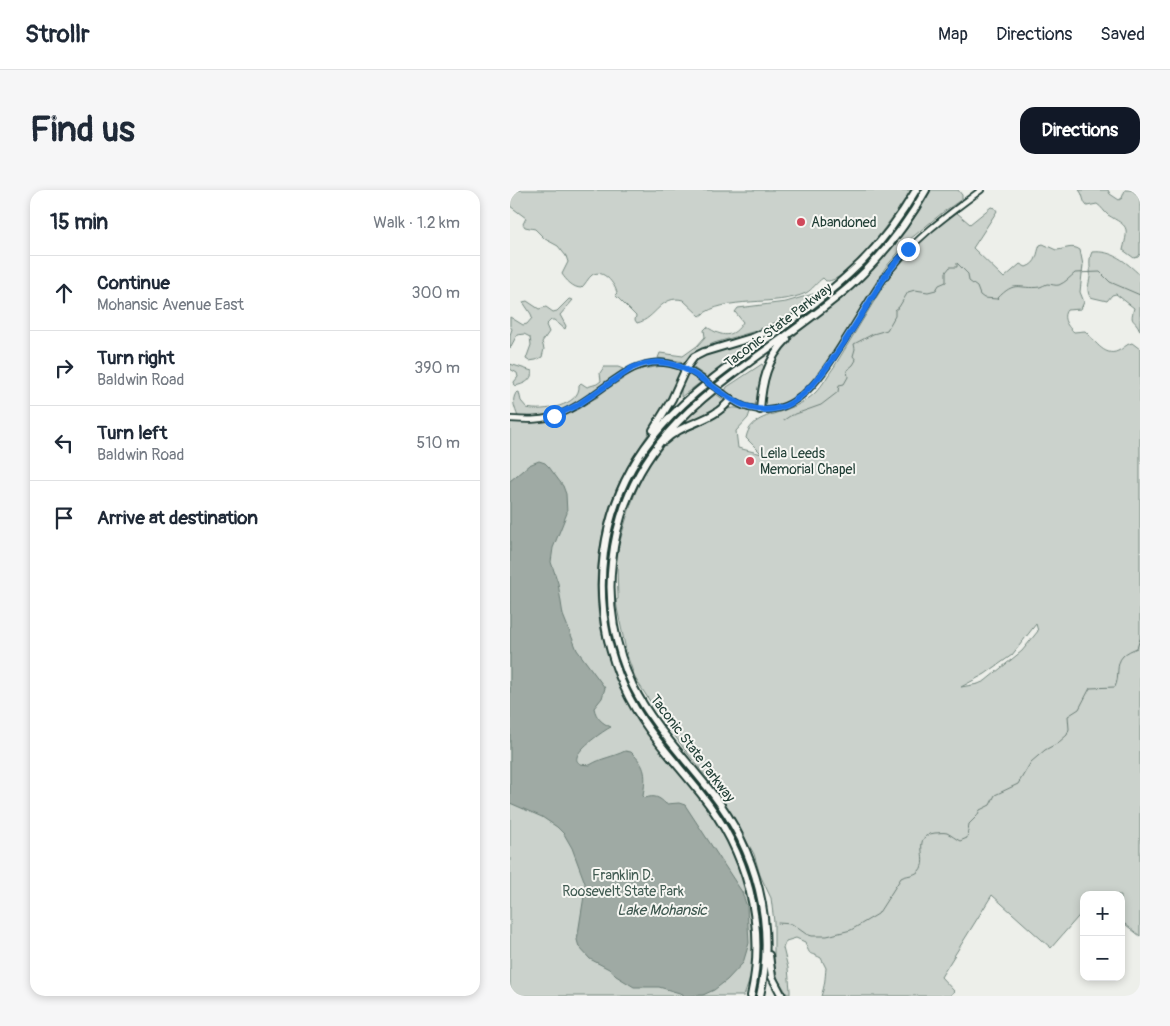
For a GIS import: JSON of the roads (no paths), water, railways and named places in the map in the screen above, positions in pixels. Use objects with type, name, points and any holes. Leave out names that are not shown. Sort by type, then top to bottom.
[{"type":"highway","name":"Taconic State Parkway","points":[[752,996],[757,956],[756,919],[751,892],[739,856],[711,807],[658,742],[636,710],[619,676],[608,640],[602,593],[603,555],[614,509],[628,474],[654,434],[679,407],[701,388],[843,280],[870,254],[894,225],[916,190]]},
{"type":"highway","name":"Taconic State Parkway","points":[[760,996],[766,950],[764,912],[756,876],[737,832],[718,801],[664,735],[648,712],[630,679],[618,644],[611,598],[613,550],[625,505],[645,463],[667,432],[694,406],[850,286],[883,252],[907,222],[926,190]]},
{"type":"highway","points":[[628,474],[669,403],[686,368],[694,358],[702,352],[762,334],[806,309]]},
{"type":"highway","points":[[760,410],[763,381],[772,358],[783,343],[813,315]]},
{"type":"highway","points":[[645,463],[671,435],[715,414],[731,399]]},
{"type":"highway","points":[[764,912],[768,931],[771,972],[782,996]]},
{"type":"street","points":[[510,419],[536,420],[560,414],[576,406],[628,371],[643,364],[666,363],[686,368],[744,407],[774,410],[787,406],[798,400],[812,387],[828,366],[888,273],[908,249],[981,190]]},
{"type":"water","name":"Lake Mohansic","points":[[539,461],[549,467],[563,486],[566,494],[567,513],[553,548],[551,562],[558,583],[563,615],[577,650],[605,688],[602,698],[594,708],[596,715],[611,727],[587,745],[579,753],[577,760],[580,764],[590,765],[625,751],[631,752],[643,767],[645,783],[643,796],[645,798],[657,797],[666,804],[679,803],[685,805],[742,892],[747,907],[749,943],[743,963],[727,980],[714,990],[703,995],[683,996],[683,994],[659,987],[634,987],[616,976],[609,969],[590,959],[579,947],[577,940],[585,883],[572,848],[564,834],[557,827],[542,817],[510,803],[510,481],[529,465]]},
{"type":"waterway","points":[[784,420],[821,405],[838,392],[839,385],[844,384],[848,377],[847,370],[856,360],[853,356],[854,344],[873,334],[887,330],[895,316],[895,310],[908,292],[936,290],[939,285],[946,282],[946,272],[950,267],[957,267],[957,263],[968,274],[969,281],[977,287],[980,295],[984,298],[997,299],[1013,287],[1033,288],[1047,284],[1059,285],[1075,273],[1100,272],[1110,282],[1140,295]]},
{"type":"waterway","points":[[778,923],[792,924],[812,936],[827,936],[851,930],[878,914],[901,878],[919,871],[923,860],[922,843],[924,839],[928,835],[935,833],[947,833],[960,841],[967,838],[969,824],[980,810],[990,805],[995,795],[1018,784],[1031,762],[1067,735],[1069,729],[1068,716],[1079,709],[1090,688],[1115,687],[1121,659],[1126,653],[1137,648],[1140,639]]},
{"type":"place","name":"Abandoned","points":[[801,222]]},
{"type":"place","name":"Leila Leeds Memorial Chapel","points":[[750,461]]},
{"type":"park label","name":"Franklin D. Roosevelt State Park","points":[[623,884]]}]
